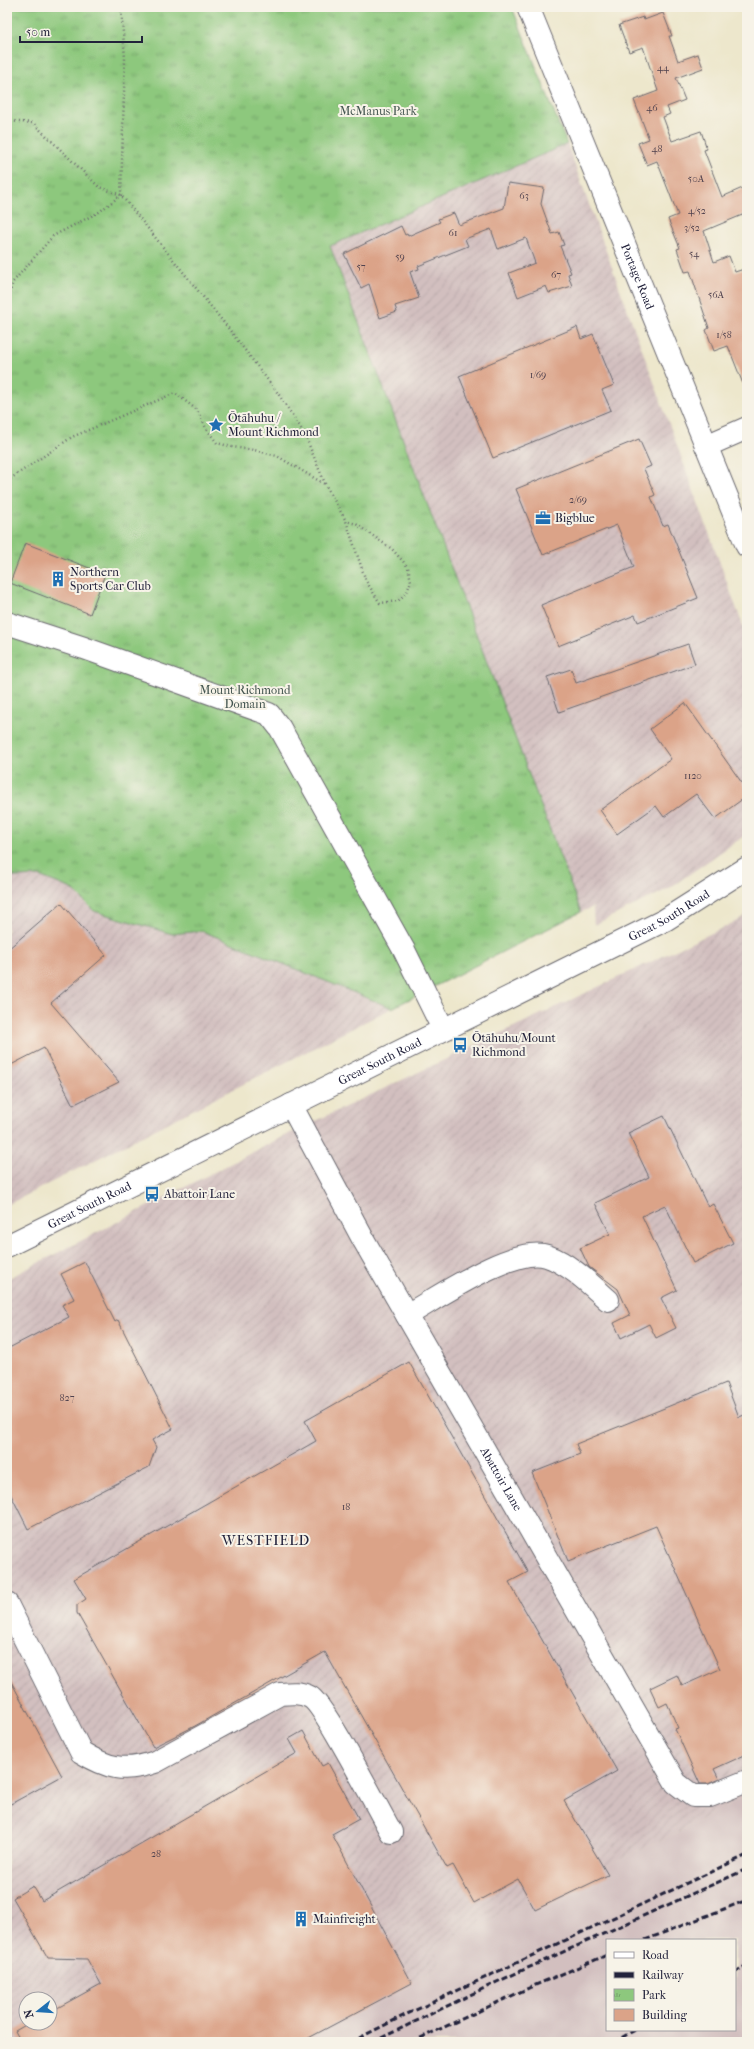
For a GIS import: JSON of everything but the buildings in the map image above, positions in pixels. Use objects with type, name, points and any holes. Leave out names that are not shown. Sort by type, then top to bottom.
[{"type":"main road","name":"Portage Road","points":[[528,7],[747,546]]},
{"type":"main road","points":[[706,446],[747,428]]},
{"type":"main road","points":[[7,623],[84,648],[269,714],[280,728],[404,950],[443,1029]]},
{"type":"main road","name":"Great South Road","points":[[7,1246],[665,920],[747,868]]},
{"type":"main road","name":"Abattoir Lane","points":[[291,1105],[363,1239],[406,1315],[676,1783],[693,1796],[710,1796],[747,1781]]},
{"type":"main road","points":[[406,1315],[501,1262],[524,1254],[546,1255],[562,1263],[608,1300]]},
{"type":"main road","points":[[7,1604],[81,1752],[100,1764],[117,1768],[140,1768],[280,1694],[295,1692],[312,1697],[326,1715],[391,1832]]},
{"type":"path","points":[[7,301],[13,282],[54,236],[100,212],[121,195],[125,58],[121,7]]},
{"type":"path","points":[[7,121],[32,123],[99,186],[121,195],[216,312],[278,392],[304,433],[326,486],[346,522],[366,581],[380,603],[398,601],[407,592],[411,581],[408,567],[392,549],[356,524],[346,522]]},
{"type":"path","points":[[7,481],[72,437],[175,393],[197,410],[206,428],[217,442],[232,447],[254,450],[278,456],[326,486]]},
{"type":"shaded area","points":[[567,144],[747,637],[747,834],[668,889],[594,925],[593,907],[581,912],[330,246]]},
{"type":"shaded area","points":[[7,873],[16,877],[39,876],[72,889],[94,911],[172,934],[202,930],[392,1008],[7,1205]]},
{"type":"shaded area","points":[[747,914],[747,1804],[741,1798],[678,1832],[434,1948],[443,1966],[301,2042],[7,2042],[7,1279],[282,1137],[737,921]]},
{"type":"shaded area","points":[[741,1798],[747,1804],[747,2042],[301,2042],[443,1966],[433,1948],[678,1832]]},
{"type":"green space","name":"Mount Richmond Domain","points":[[7,7],[512,7],[567,144],[330,246],[581,912],[392,1008],[202,931],[172,934],[94,911],[72,889],[39,876],[16,877],[7,873]]},
{"type":"railway","points":[[351,2042],[403,2016],[747,1855]]},
{"type":"railway","points":[[373,2042],[499,1981],[747,1869]]},
{"type":"railway","points":[[648,1939],[747,1900]]},
{"type":"railway","points":[[412,2042],[531,1987],[606,1955]]},
{"type":"railway","points":[[736,1971],[747,1965]]},
{"type":"railway","points":[[614,2042],[633,2031]]},
{"type":"place","name":"Ōtāhuhu / Mount Richmond","points":[[216,425]]},
{"type":"place","name":"Bigblue","points":[[543,518]]},
{"type":"place","name":"Northern Sports Car Club","points":[[58,579]]},
{"type":"place","name":"Ōtāhuhu/Mount Richmond","points":[[460,1045]]},
{"type":"place","name":"Abattoir Lane","points":[[152,1194]]},
{"type":"place","name":"Mainfreight","points":[[301,1919]]},
{"type":"district","name":"WESTFIELD","points":[[266,1540]]},
{"type":"park label","name":"McManus Park","points":[[378,111]]}]
